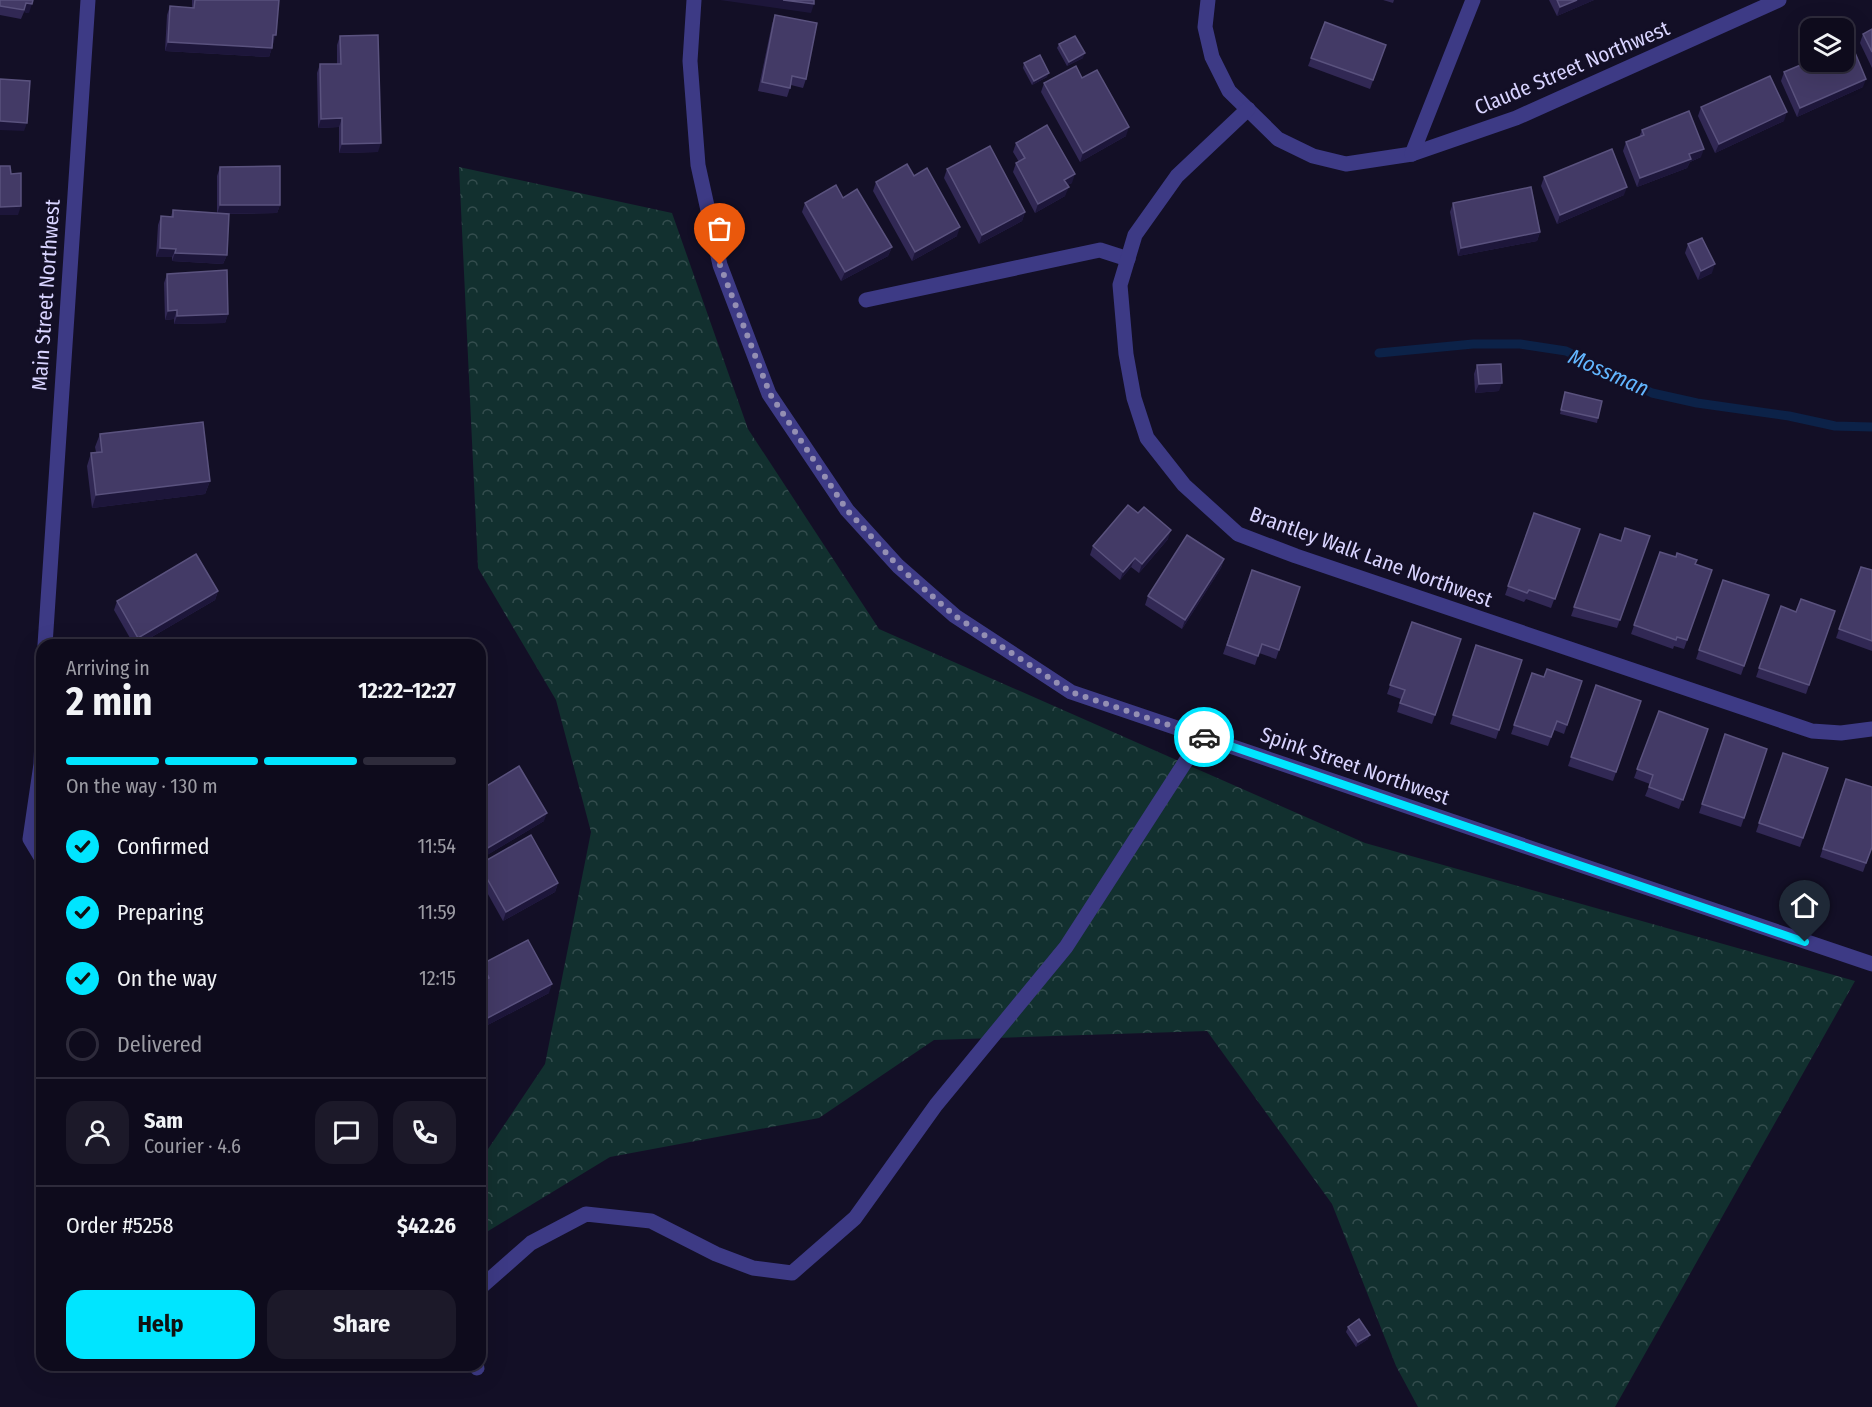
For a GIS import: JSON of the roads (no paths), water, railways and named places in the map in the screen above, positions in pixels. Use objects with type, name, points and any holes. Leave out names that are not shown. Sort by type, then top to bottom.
[{"type":"street","name":"Main Street Northwest","points":[[45,639],[46,594],[88,0]]},
{"type":"street","name":"Spink Street Northwest","points":[[694,0],[690,61],[698,165],[720,265],[770,394],[847,510],[898,566],[955,616],[1071,692],[1872,964]]},
{"type":"street","name":"Claude Street Northwest","points":[[1208,0],[1206,27],[1212,57],[1229,91],[1278,139],[1312,156],[1346,164],[1412,154],[1516,118],[1779,0]]},
{"type":"street","points":[[1412,154],[1473,0]]},
{"type":"street","name":"Brantley Walk Lane Northwest","points":[[1248,109],[1177,176],[1135,235],[1120,285],[1126,354],[1134,398],[1147,438],[1184,485],[1238,534],[1339,571],[1812,731],[1841,733],[1872,729]]},
{"type":"street","points":[[866,300],[1100,249],[1128,259]]},
{"type":"street","points":[[486,1283],[531,1243],[586,1214],[651,1221],[716,1254],[744,1264],[792,1273],[855,1218],[936,1104],[1066,947],[1202,736]]},
{"type":"street","points":[[36,798],[30,839],[36,849]]},
{"type":"waterway","name":"Mossman","points":[[1379,353],[1473,344],[1520,344],[1566,351],[1652,393],[1697,403],[1789,416],[1835,426],[1872,427]]}]
